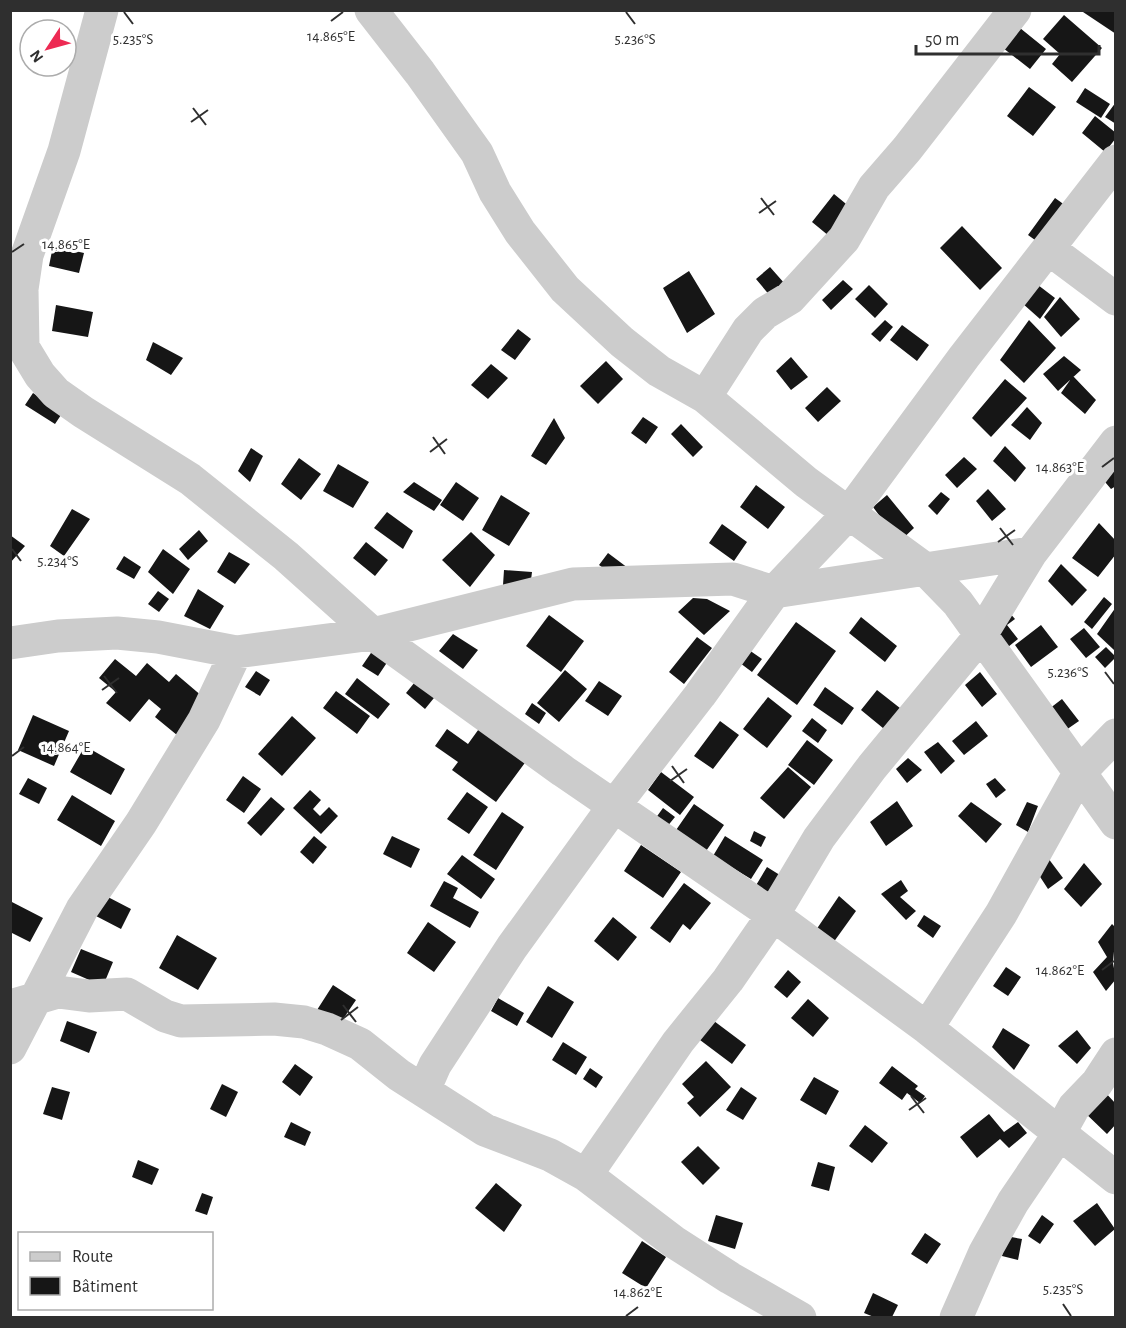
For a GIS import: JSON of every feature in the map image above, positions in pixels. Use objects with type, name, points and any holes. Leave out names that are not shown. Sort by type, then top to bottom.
[{"type":"street","points":[[102,10],[64,151],[27,255],[17,354],[56,393],[190,478],[286,556],[373,634],[518,740],[773,915],[927,1028],[1116,1178]]},
{"type":"street","points":[[370,10],[420,73],[477,153],[495,192],[520,232],[565,289],[622,342],[659,370],[705,397],[806,482],[924,568],[958,603],[1116,823]]},
{"type":"street","points":[[705,397],[748,330],[765,313],[790,298],[844,239],[874,187],[1015,10]]},
{"type":"street","points":[[424,1090],[435,1065],[512,947],[614,806],[700,695],[774,592],[849,513],[1116,161]]},
{"type":"street","points":[[1048,249],[1116,299]]},
{"type":"street","points":[[586,1175],[678,1042],[728,980],[773,915],[819,838],[872,767],[981,635],[1031,553],[1116,442]]},
{"type":"street","points":[[10,643],[58,636],[117,633],[158,637],[237,652],[373,634],[573,584],[733,579],[774,592],[1031,553]]},
{"type":"street","points":[[10,1048],[23,1002],[82,909],[141,823],[204,720],[237,652]]},
{"type":"street","points":[[927,1028],[1001,914],[1080,772],[1116,735]]},
{"type":"street","points":[[23,1002],[58,992],[89,996],[127,994],[165,1016],[181,1021],[274,1019],[304,1022],[360,1044],[485,1130],[515,1140],[586,1175],[674,1242],[730,1278],[800,1317]]},
{"type":"street","points":[[956,1317],[985,1252],[1013,1202],[1059,1134],[1074,1107],[1097,1083],[1116,1054]]},
{"type":"building","points":[[1080,10],[1116,10],[1116,34]]},
{"type":"building","points":[[1064,15],[1102,48],[1072,82],[1052,64],[1060,54],[1043,39]]},
{"type":"building","points":[[1020,28],[1046,49],[1030,69],[1003,48]]},
{"type":"building","points":[[1029,87],[1056,107],[1033,136],[1007,116]]},
{"type":"building","points":[[1085,88],[1110,104],[1101,118],[1076,102]]},
{"type":"building","points":[[1116,102],[1116,124],[1105,117]]},
{"type":"building","points":[[1095,116],[1116,133],[1116,138],[1105,152],[1082,133]]},
{"type":"building","points":[[834,194],[851,208],[829,236],[812,222]]},
{"type":"building","points":[[1055,198],[1069,208],[1042,245],[1028,235]]},
{"type":"building","points":[[962,226],[1002,268],[980,290],[940,248]]},
{"type":"building","points":[[53,246],[84,253],[79,273],[49,266]]},
{"type":"building","points":[[770,267],[785,284],[771,297],[756,279]]},
{"type":"building","points":[[689,271],[715,314],[687,333],[663,288]]},
{"type":"building","points":[[843,280],[853,289],[831,310],[822,300]]},
{"type":"building","points":[[869,285],[888,304],[875,318],[855,299]]},
{"type":"building","points":[[1038,285],[1055,298],[1040,319],[1022,303]]},
{"type":"building","points":[[1060,297],[1080,319],[1061,337],[1044,317]]},
{"type":"building","points":[[56,305],[93,312],[88,337],[52,331]]},
{"type":"building","points":[[885,320],[893,327],[880,342],[871,334]]},
{"type":"building","points":[[1029,320],[1056,348],[1024,383],[1000,360]]},
{"type":"building","points":[[902,325],[929,345],[917,361],[890,340]]},
{"type":"building","points":[[518,329],[531,339],[515,360],[501,350]]},
{"type":"building","points":[[153,342],[183,358],[171,375],[146,360]]},
{"type":"building","points":[[1064,356],[1081,370],[1058,391],[1043,374]]},
{"type":"building","points":[[791,357],[808,377],[791,390],[776,371]]},
{"type":"building","points":[[606,361],[623,379],[598,404],[580,386]]},
{"type":"building","points":[[491,364],[508,378],[488,399],[471,385]]},
{"type":"building","points":[[1073,376],[1096,400],[1085,414],[1061,393]]},
{"type":"building","points":[[1005,379],[1027,398],[991,437],[972,418]]},
{"type":"building","points":[[827,387],[841,401],[818,422],[805,408]]},
{"type":"building","points":[[33,393],[63,412],[55,424],[25,405]]},
{"type":"building","points":[[1027,407],[1042,423],[1030,440],[1011,425]]},
{"type":"building","points":[[643,417],[658,427],[646,444],[631,433]]},
{"type":"building","points":[[554,418],[565,438],[546,465],[531,456]]},
{"type":"building","points":[[681,424],[703,447],[693,457],[671,434]]},
{"type":"building","points":[[1005,446],[1026,468],[1015,482],[993,461]]},
{"type":"building","points":[[251,448],[263,456],[250,482],[238,471]]},
{"type":"building","points":[[964,457],[977,469],[957,488],[945,475]]},
{"type":"building","points":[[299,458],[321,474],[301,500],[281,484]]},
{"type":"building","points":[[338,464],[369,482],[353,508],[323,491]]},
{"type":"building","points":[[1116,466],[1116,486],[1111,489],[1100,476]]},
{"type":"building","points":[[414,482],[442,500],[434,511],[403,492]]},
{"type":"building","points":[[456,482],[479,498],[463,521],[440,505]]},
{"type":"building","points":[[756,485],[785,507],[768,529],[740,507]]},
{"type":"building","points":[[988,489],[1006,509],[992,521],[976,501]]},
{"type":"building","points":[[941,492],[950,499],[937,515],[928,506]]},
{"type":"building","points":[[501,495],[530,513],[509,546],[482,530]]},
{"type":"building","points":[[887,495],[914,528],[899,542],[873,507]]},
{"type":"building","points":[[72,509],[90,519],[64,556],[50,546]]},
{"type":"building","points":[[387,512],[413,531],[403,549],[374,528]]},
{"type":"building","points":[[1099,523],[1116,541],[1116,554],[1098,577],[1072,558]]},
{"type":"building","points":[[722,524],[747,542],[734,561],[709,543]]},
{"type":"building","points":[[199,530],[208,541],[188,560],[179,549]]},
{"type":"building","points":[[471,532],[495,555],[470,587],[442,560]]},
{"type":"building","points":[[10,535],[25,546],[10,563]]},
{"type":"building","points":[[366,542],[388,560],[375,576],[353,558]]},
{"type":"building","points":[[163,549],[190,569],[173,594],[148,572]]},
{"type":"building","points":[[229,552],[250,564],[235,584],[217,572]]},
{"type":"building","points":[[608,553],[632,571],[623,582],[599,565]]},
{"type":"building","points":[[124,556],[141,567],[134,579],[116,569]]},
{"type":"building","points":[[1061,564],[1087,590],[1072,606],[1048,581]]},
{"type":"building","points":[[504,570],[532,572],[530,588],[503,585]]},
{"type":"building","points":[[198,589],[224,606],[210,629],[184,616]]},
{"type":"building","points":[[158,591],[169,599],[159,612],[148,604]]},
{"type":"building","points":[[1104,597],[1112,604],[1092,629],[1084,622]]},
{"type":"building","points":[[693,598],[707,599],[730,611],[704,635],[678,612]]},
{"type":"building","points":[[1116,607],[1116,649],[1114,650],[1097,634]]},
{"type":"building","points":[[1008,611],[1015,619],[1007,625],[1018,639],[1008,647],[998,634]]},
{"type":"building","points":[[549,615],[584,641],[561,672],[526,646]]},
{"type":"building","points":[[861,617],[897,646],[885,662],[849,633]]},
{"type":"building","points":[[796,622],[836,651],[797,705],[757,675]]},
{"type":"building","points":[[1041,625],[1058,647],[1031,667],[1015,645]]},
{"type":"building","points":[[1084,628],[1100,647],[1086,658],[1070,639]]},
{"type":"building","points":[[453,634],[478,650],[463,669],[439,651]]},
{"type":"building","points":[[697,637],[712,648],[684,684],[669,672]]},
{"type":"building","points":[[1106,647],[1116,657],[1105,668],[1095,657]]},
{"type":"building","points":[[373,650],[388,661],[378,676],[362,666]]},
{"type":"building","points":[[749,650],[762,659],[752,672],[740,663]]},
{"type":"building","points":[[115,659],[136,676],[147,663],[169,682],[176,674],[203,697],[183,740],[155,717],[161,709],[149,699],[130,722],[106,703],[116,692],[99,678]]},
{"type":"building","points":[[565,670],[587,689],[559,722],[537,703]]},
{"type":"building","points":[[256,671],[270,680],[260,696],[245,687]]},
{"type":"building","points":[[980,672],[997,694],[982,707],[965,685]]},
{"type":"building","points":[[419,677],[438,693],[425,709],[406,693]]},
{"type":"building","points":[[357,678],[390,704],[378,719],[345,694]]},
{"type":"building","points":[[599,681],[622,696],[608,716],[585,701]]},
{"type":"building","points":[[825,687],[854,708],[842,725],[813,705]]},
{"type":"building","points":[[877,690],[905,712],[889,733],[861,710]]},
{"type":"building","points":[[336,691],[370,716],[357,734],[323,708]]},
{"type":"building","points":[[768,697],[792,716],[767,748],[743,729]]},
{"type":"building","points":[[1062,699],[1079,721],[1066,730],[1049,709]]},
{"type":"building","points":[[532,703],[546,713],[539,724],[525,714]]},
{"type":"building","points":[[33,715],[69,731],[54,766],[18,750]]},
{"type":"building","points":[[292,716],[316,738],[282,776],[258,754]]},
{"type":"building","points":[[812,718],[827,730],[818,743],[802,731]]},
{"type":"building","points":[[720,721],[739,735],[713,769],[694,756]]},
{"type":"building","points":[[976,721],[988,736],[964,755],[952,741]]},
{"type":"building","points":[[481,726],[527,760],[496,802],[452,770],[458,762],[435,746],[447,729],[468,744]]},
{"type":"building","points":[[807,740],[833,760],[814,785],[788,765]]},
{"type":"building","points":[[938,742],[955,761],[941,774],[924,752]]},
{"type":"building","points":[[85,746],[125,769],[111,795],[70,772]]},
{"type":"building","points":[[908,758],[922,770],[907,783],[896,769]]},
{"type":"building","points":[[788,767],[811,787],[784,819],[760,798]]},
{"type":"building","points":[[661,772],[694,797],[680,815],[648,790]]},
{"type":"building","points":[[243,776],[261,789],[244,813],[226,800]]},
{"type":"building","points":[[28,778],[47,788],[39,804],[19,794]]},
{"type":"building","points":[[995,778],[1006,790],[996,798],[986,784]]},
{"type":"building","points":[[310,790],[321,800],[313,809],[320,816],[329,807],[338,816],[321,834],[293,808]]},
{"type":"building","points":[[467,792],[488,807],[469,834],[447,819]]},
{"type":"building","points":[[72,795],[115,821],[101,846],[57,820]]},
{"type":"building","points":[[271,797],[285,809],[261,836],[247,823]]},
{"type":"building","points":[[897,801],[913,826],[886,846],[870,822]]},
{"type":"building","points":[[971,802],[1002,824],[986,843],[958,816]]},
{"type":"building","points":[[1027,802],[1038,806],[1028,832],[1016,825]]},
{"type":"building","points":[[694,804],[724,825],[704,854],[674,833]]},
{"type":"building","points":[[663,808],[675,817],[666,828],[655,819]]},
{"type":"building","points":[[502,812],[524,827],[496,870],[473,855]]},
{"type":"building","points":[[754,831],[766,837],[761,847],[750,841]]},
{"type":"building","points":[[314,836],[327,847],[313,864],[300,852]]},
{"type":"building","points":[[392,836],[420,849],[411,868],[383,854]]},
{"type":"building","points":[[725,836],[763,860],[751,879],[713,856]]},
{"type":"building","points":[[641,845],[681,872],[663,898],[624,871]]},
{"type":"building","points":[[462,855],[495,879],[481,899],[447,874]]},
{"type":"building","points":[[1048,858],[1063,878],[1048,889],[1035,869]]},
{"type":"building","points":[[1084,863],[1102,884],[1081,907],[1064,889]]},
{"type":"building","points":[[767,867],[783,877],[771,897],[755,887]]},
{"type":"building","points":[[901,880],[908,891],[900,897],[916,911],[906,920],[881,894]]},
{"type":"building","points":[[444,881],[458,888],[453,898],[479,912],[470,928],[430,906]]},
{"type":"building","points":[[684,883],[711,903],[690,930],[683,924],[670,943],[650,928]]},
{"type":"building","points":[[106,896],[131,909],[121,929],[96,916]]},
{"type":"building","points":[[839,896],[856,911],[833,943],[816,930]]},
{"type":"building","points":[[10,901],[43,918],[30,942],[10,932]]},
{"type":"building","points":[[924,915],[941,926],[933,938],[917,926]]},
{"type":"building","points":[[613,917],[637,937],[618,961],[594,941]]},
{"type":"building","points":[[428,922],[456,942],[434,972],[407,953]]},
{"type":"building","points":[[1112,924],[1116,928],[1113,963],[1116,979],[1106,991],[1093,972],[1107,957],[1098,942]]},
{"type":"building","points":[[177,935],[217,958],[198,990],[159,968]]},
{"type":"building","points":[[81,949],[113,962],[103,986],[71,972]]},
{"type":"building","points":[[1006,967],[1021,977],[1008,996],[993,986]]},
{"type":"building","points":[[788,970],[801,982],[787,998],[774,987]]},
{"type":"building","points":[[333,985],[356,1000],[339,1025],[317,1010]]},
{"type":"building","points":[[548,986],[574,1002],[552,1038],[526,1022]]},
{"type":"building","points":[[498,998],[524,1013],[517,1026],[491,1011]]},
{"type":"building","points":[[808,999],[829,1018],[813,1037],[791,1018]]},
{"type":"building","points":[[710,1018],[746,1045],[732,1064],[696,1037]]},
{"type":"building","points":[[67,1021],[97,1032],[89,1053],[60,1041]]},
{"type":"building","points":[[1003,1028],[1030,1045],[1014,1070],[992,1047]]},
{"type":"building","points":[[1077,1030],[1091,1048],[1077,1064],[1058,1046]]},
{"type":"building","points":[[563,1042],[587,1057],[576,1075],[552,1060]]},
{"type":"building","points":[[706,1061],[731,1087],[700,1117],[687,1103],[694,1097],[682,1084]]},
{"type":"building","points":[[295,1064],[313,1077],[300,1096],[282,1082]]},
{"type":"building","points":[[892,1066],[918,1086],[915,1089],[925,1096],[920,1103],[907,1093],[902,1100],[879,1083]]},
{"type":"building","points":[[590,1068],[603,1077],[596,1088],[583,1079]]},
{"type":"building","points":[[814,1077],[839,1091],[826,1115],[800,1100]]},
{"type":"building","points":[[222,1084],[238,1092],[226,1117],[210,1109]]},
{"type":"building","points":[[52,1087],[70,1092],[62,1120],[43,1114]]},
{"type":"building","points":[[741,1087],[757,1098],[743,1120],[726,1110]]},
{"type":"building","points":[[1103,1090],[1116,1104],[1116,1124],[1107,1134],[1081,1109]]},
{"type":"building","points":[[989,1114],[1004,1132],[1018,1122],[1027,1133],[1009,1148],[1000,1139],[977,1158],[960,1137]]},
{"type":"building","points":[[291,1122],[311,1132],[305,1146],[284,1137]]},
{"type":"building","points":[[865,1125],[888,1143],[872,1163],[849,1146]]},
{"type":"building","points":[[698,1146],[720,1168],[703,1185],[681,1162]]},
{"type":"building","points":[[138,1160],[159,1169],[152,1185],[132,1177]]},
{"type":"building","points":[[818,1162],[835,1167],[829,1191],[811,1186]]},
{"type":"building","points":[[496,1183],[522,1205],[504,1232],[475,1208]]},
{"type":"building","points":[[202,1193],[213,1197],[207,1215],[195,1211]]},
{"type":"building","points":[[1097,1203],[1115,1229],[1095,1246],[1073,1221]]},
{"type":"building","points":[[716,1215],[743,1223],[735,1249],[708,1241]]},
{"type":"building","points":[[1042,1215],[1054,1224],[1040,1244],[1028,1236]]},
{"type":"building","points":[[925,1233],[941,1244],[927,1264],[911,1254]]},
{"type":"building","points":[[1006,1236],[1022,1239],[1018,1260],[1002,1256]]},
{"type":"building","points":[[642,1241],[666,1257],[646,1288],[622,1273]]},
{"type":"building","points":[[873,1293],[898,1305],[892,1317],[874,1317],[864,1313]]}]
